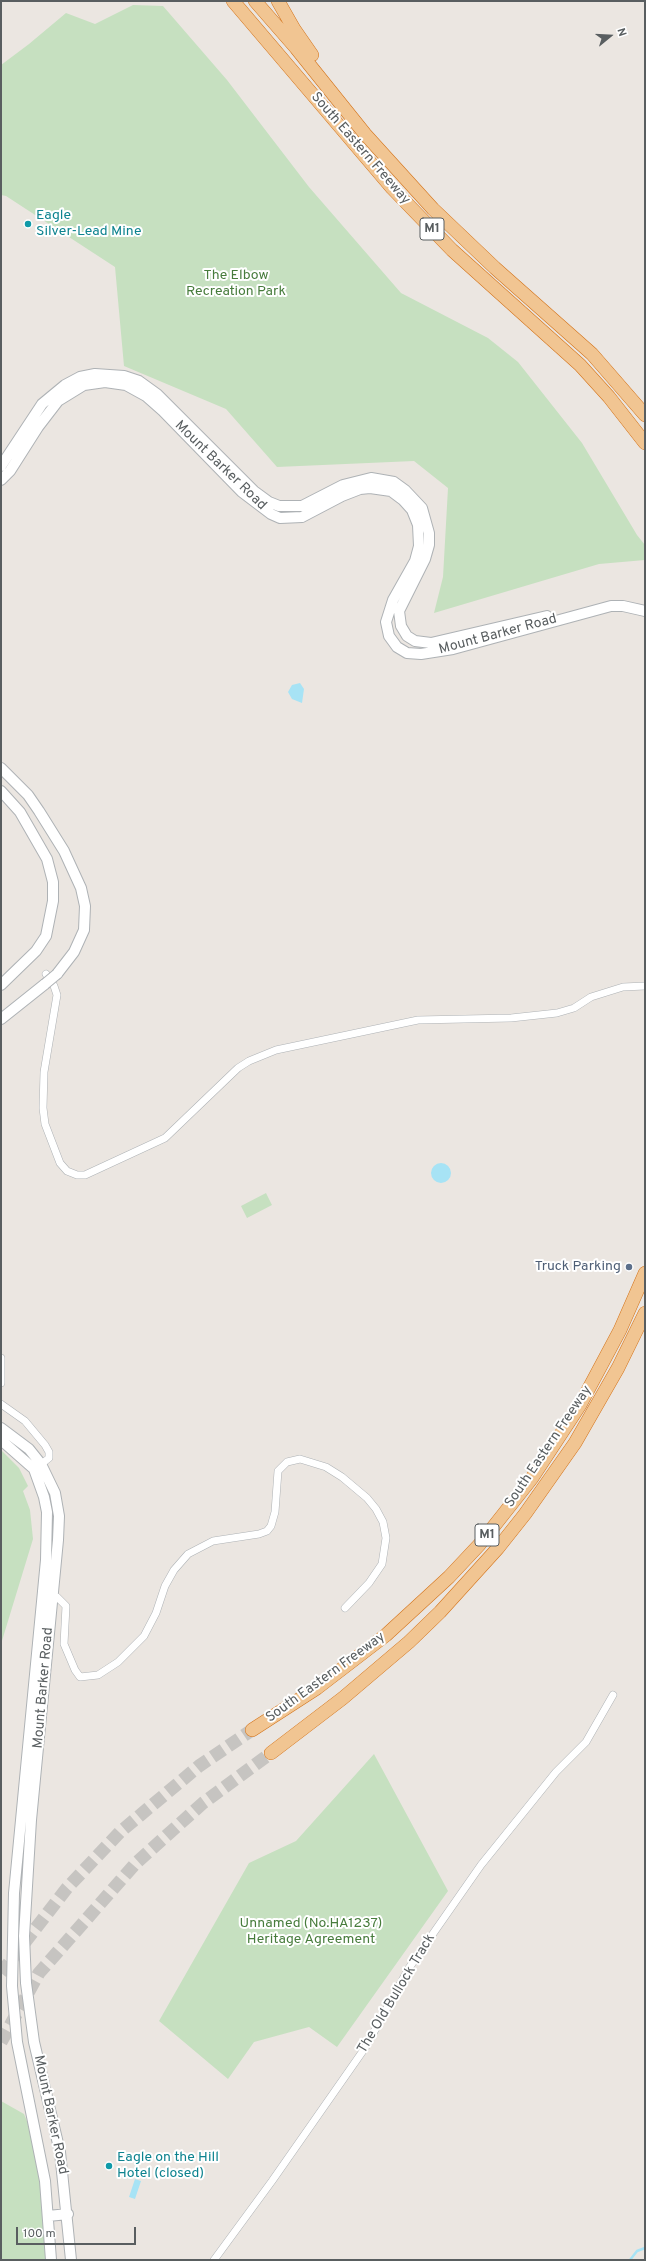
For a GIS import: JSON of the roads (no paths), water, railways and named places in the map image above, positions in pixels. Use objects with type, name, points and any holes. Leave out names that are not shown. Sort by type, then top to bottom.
[{"type":"highway","points":[[223,1],[264,36]]},
{"type":"highway","name":"South Eastern Freeway","points":[[233,1],[392,188],[483,280],[580,365],[609,396],[645,443]]},
{"type":"highway","name":"South Eastern Freeway","points":[[254,1],[404,178],[469,244],[592,354],[645,415]]},
{"type":"highway","points":[[278,1],[309,51],[404,178]]},
{"type":"highway","points":[[592,354],[635,389],[645,402]]},
{"type":"highway","name":"South Eastern Freeway","points":[[252,1730],[317,1688],[386,1636],[434,1592],[479,1545],[532,1478],[576,1411],[617,1335],[645,1273]]},
{"type":"highway","name":"South Eastern Freeway","points":[[271,1753],[343,1698],[409,1642],[440,1612],[498,1548],[525,1514],[575,1443],[618,1368],[645,1314]]},
{"type":"main road","name":"Mount Barker Road","points":[[1,466],[42,404],[65,385],[80,378],[95,374],[124,376],[139,381],[157,394],[254,491],[269,502],[285,507],[302,506],[343,485],[371,478],[394,482],[405,490],[422,508],[429,533],[429,545],[425,559],[399,611],[401,626],[407,636],[415,641],[431,643],[451,640],[610,602],[624,601],[645,606]]},
{"type":"main road","name":"Mount Barker Road","points":[[1,480],[10,471],[38,427],[58,401],[70,392],[89,384],[105,382],[126,385],[141,393],[163,411],[242,492],[271,514],[280,518],[302,517],[342,496],[360,489],[370,488],[391,491],[403,500],[412,510],[418,525],[419,546],[415,561],[393,600],[386,622],[388,636],[397,647],[407,653],[421,654],[454,649],[611,606],[623,606],[645,611]]},
{"type":"main road","points":[[1,768],[28,795],[40,811],[64,851],[81,888],[84,906],[84,930],[74,952],[57,974],[1,1019]]},
{"type":"main road","points":[[1,791],[20,812],[47,859],[53,882],[53,901],[46,936],[36,951],[1,985]]},
{"type":"main road","name":"Mount Barker Road","points":[[1,1428],[29,1449],[37,1467],[47,1512],[48,1594],[25,1900],[25,1970],[34,2042],[60,2152],[72,2260]]},
{"type":"main road","name":"Mount Barker Road","points":[[1,1440],[37,1467]]},
{"type":"main road","name":"Mount Barker Road","points":[[48,1594],[15,1886],[12,1971],[17,2042],[40,2152],[52,2260]]},
{"type":"main road","points":[[12,1971],[25,1970]]},
{"type":"main road","points":[[48,2216],[68,2214]]},
{"type":"street","points":[[46,974],[54,986],[57,995],[44,1072],[43,1108],[45,1124],[60,1163],[67,1171],[77,1175],[95,1172],[165,1138],[238,1068],[249,1061],[276,1050],[418,1020],[511,1018],[557,1013],[574,1008],[591,997],[615,991],[626,986],[645,986]]},
{"type":"street","points":[[1,1358],[3,1370],[1,1383]]},
{"type":"street","points":[[1,1404],[25,1421],[49,1452],[49,1458],[37,1467]]},
{"type":"street","points":[[48,1594],[66,1606],[64,1644],[75,1670],[80,1677],[98,1676],[118,1662],[144,1636],[156,1614],[165,1586],[174,1570],[188,1554],[213,1541],[259,1534],[266,1531],[271,1526],[275,1512],[278,1471],[287,1462],[300,1459],[326,1467],[342,1477],[367,1498],[376,1509],[383,1522],[386,1538],[382,1564],[369,1583],[345,1608]]},
{"type":"street","name":"The Old Bullock Track","points":[[214,2260],[276,2176],[365,2048],[409,1968],[481,1865],[556,1772],[586,1742],[613,1695]]},
{"type":"water","points":[[300,683],[304,689],[302,703],[292,699],[288,692],[292,685]]},
{"type":"water","points":[[441,1163],[448,1166],[451,1173],[448,1180],[441,1183],[434,1180],[431,1173],[434,1166]]},
{"type":"water","points":[[135,2179],[141,2181],[135,2199],[129,2197]]},
{"type":"waterway","points":[[630,2260],[637,2251],[645,2248]]},
{"type":"tunnel","points":[[1,1973],[67,1888],[120,1832],[199,1766],[252,1730]]},
{"type":"tunnel","points":[[1,2042],[39,1973],[136,1863],[203,1803],[271,1753]]},
{"type":"place","name":"Eagle Silver-Lead Mine","points":[[28,224]]},
{"type":"place","name":"Truck Parking","points":[[629,1267]]},
{"type":"place","name":"Eagle on the Hill Hotel (closed)","points":[[109,2166]]},
{"type":"park label","name":"The Elbow Recreation Park","points":[[236,284]]},
{"type":"park label","name":"Unnamed (No.HA1237) Heritage Agreement","points":[[311,1932]]}]
